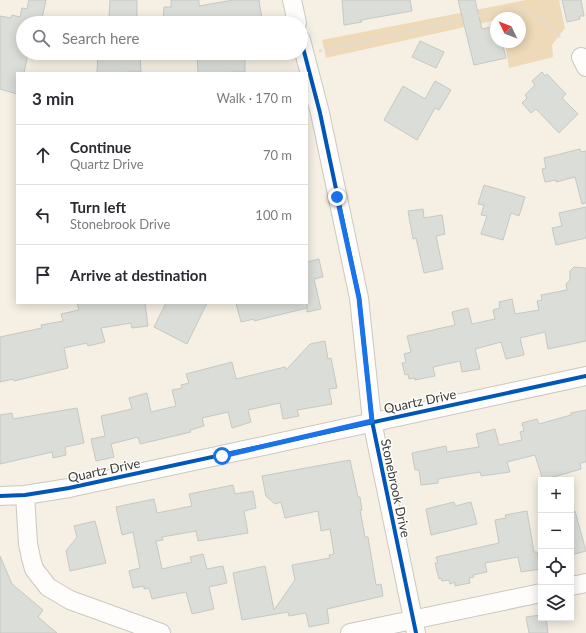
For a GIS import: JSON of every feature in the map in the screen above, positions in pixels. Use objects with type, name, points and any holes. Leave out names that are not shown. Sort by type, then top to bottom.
[{"type":"street","points":[[292,0],[295,16]]},
{"type":"street","name":"Stonebrook Drive","points":[[306,60],[320,113],[359,298],[372,421],[415,626]]},
{"type":"street","name":"Quartz Drive","points":[[0,496],[25,495],[222,456],[372,421],[586,376]]},
{"type":"street","points":[[25,495],[28,544],[31,558],[34,569],[48,587],[70,600],[161,633]]},
{"type":"street","points":[[574,585],[586,583]]},
{"type":"street","points":[[350,633],[415,626],[538,594]]},
{"type":"path","points":[[308,46],[491,13],[520,11],[541,18],[560,37]]},
{"type":"shaded area","points":[[526,0],[559,0],[565,28],[552,45],[553,57],[509,68],[506,48],[526,48],[526,12],[490,12],[490,21],[326,58],[322,40]]},
{"type":"building","points":[[29,0],[46,0],[43,16],[20,16],[22,8],[27,9]]},
{"type":"building","points":[[110,0],[137,0],[137,16],[109,16]]},
{"type":"building","points":[[171,0],[199,0],[199,6],[233,0],[259,0],[262,16],[163,16],[164,7],[171,7]]},
{"type":"building","points":[[342,0],[410,0],[412,11],[361,20],[362,22],[344,25]]},
{"type":"building","points":[[458,0],[475,0],[482,29],[490,27],[490,48],[504,48],[506,58],[474,65]]},
{"type":"building","points":[[562,0],[581,0],[584,16],[579,16],[580,19],[567,22]]},
{"type":"building","points":[[12,15],[16,16],[16,60],[27,60],[24,72],[16,72],[16,94],[0,89],[0,16],[11,18]]},
{"type":"building","points":[[420,41],[444,52],[436,68],[412,57]]},
{"type":"building","points":[[98,60],[140,60],[141,72],[97,72]]},
{"type":"building","points":[[197,60],[245,60],[245,72],[198,72]]},
{"type":"building","points":[[542,72],[545,76],[547,74],[566,94],[562,98],[578,114],[559,133],[536,109],[531,113],[522,103],[527,98],[525,95],[535,85],[532,81]]},
{"type":"building","points":[[435,81],[451,90],[439,110],[435,108],[417,140],[384,120],[403,86],[425,99]]},
{"type":"building","points":[[580,149],[581,152],[586,151],[586,203],[582,204],[575,177],[556,182],[556,180],[545,182],[542,169],[546,168],[544,158]]},
{"type":"building","points":[[484,185],[525,197],[519,216],[511,213],[503,240],[481,234],[487,216],[481,215],[484,205],[478,204]]},
{"type":"building","points":[[586,207],[586,238],[556,245],[552,228],[562,226],[559,213]]},
{"type":"building","points":[[423,209],[424,218],[442,215],[445,234],[436,236],[443,269],[424,273],[416,238],[413,239],[408,211]]},
{"type":"building","points":[[319,259],[323,277],[314,279],[321,309],[307,312],[308,304],[308,262]]},
{"type":"building","points":[[574,267],[586,268],[586,341],[548,349],[545,332],[520,338],[524,355],[506,359],[501,342],[475,349],[480,369],[462,372],[460,361],[433,367],[435,376],[415,380],[415,378],[409,379],[408,374],[405,375],[402,363],[406,362],[404,354],[411,352],[407,336],[455,325],[452,312],[468,308],[472,324],[495,319],[493,310],[500,308],[499,302],[512,299],[515,314],[539,310],[537,301],[542,300],[541,295],[567,290],[566,284],[570,280],[570,271]]},
{"type":"building","points":[[77,304],[145,304],[148,326],[132,328],[131,323],[101,328],[105,342],[88,346],[87,343],[64,348],[68,368],[14,381],[13,379],[0,382],[0,337],[42,328],[41,325],[63,321],[61,314],[79,310]]},
{"type":"building","points":[[166,304],[207,304],[187,344],[154,327]]},
{"type":"building","points":[[236,304],[306,304],[307,308],[254,321],[254,319],[241,322]]},
{"type":"building","points":[[325,341],[328,359],[331,358],[337,388],[329,389],[332,404],[297,410],[299,416],[283,419],[280,403],[248,410],[251,422],[232,428],[228,412],[202,418],[204,426],[190,430],[191,432],[140,444],[138,437],[111,444],[114,457],[96,461],[91,439],[105,436],[101,416],[132,409],[129,398],[147,393],[151,412],[176,406],[172,390],[182,388],[181,385],[189,383],[186,374],[232,362],[236,379],[285,367],[286,370],[310,344]]},
{"type":"building","points":[[77,408],[84,443],[65,447],[66,455],[53,458],[52,452],[0,464],[0,415],[12,413],[13,419]]},
{"type":"building","points":[[586,410],[586,462],[580,463],[581,469],[553,477],[542,477],[535,455],[507,462],[510,472],[481,476],[480,472],[438,479],[438,483],[421,485],[419,470],[415,470],[412,453],[446,446],[447,452],[479,447],[476,434],[495,429],[499,445],[522,440],[520,432],[524,431],[522,423],[537,419],[539,424],[571,415],[571,413]]},
{"type":"building","points":[[350,460],[358,497],[360,497],[362,510],[360,510],[365,537],[368,537],[376,585],[381,584],[383,596],[327,609],[329,623],[309,627],[306,613],[289,616],[288,612],[242,620],[233,573],[265,566],[274,610],[295,580],[292,565],[330,558],[329,555],[334,554],[330,529],[321,531],[318,511],[285,518],[281,502],[275,504],[266,496],[262,476]]},
{"type":"building","points":[[233,485],[235,494],[253,491],[256,508],[244,511],[248,533],[198,541],[196,531],[162,537],[163,540],[156,541],[162,569],[192,562],[190,557],[203,554],[207,569],[223,566],[227,583],[209,587],[214,609],[192,614],[186,592],[152,599],[149,588],[144,589],[144,586],[133,588],[129,571],[140,568],[133,532],[122,535],[116,507],[154,499],[157,513],[192,506],[189,494]]},
{"type":"building","points":[[454,502],[455,506],[471,502],[477,524],[431,535],[426,509]]},
{"type":"building","points":[[527,511],[534,552],[537,552],[538,569],[521,572],[518,557],[485,563],[487,572],[473,575],[474,577],[469,578],[470,583],[455,586],[455,582],[450,584],[449,580],[442,581],[441,578],[439,579],[435,563],[438,563],[436,557],[499,543],[495,520],[506,518],[505,515]]},
{"type":"building","points":[[574,511],[586,551],[574,554],[574,513]]},
{"type":"building","points":[[95,521],[106,563],[70,571],[66,551],[77,537],[74,526]]},
{"type":"building","points":[[0,556],[12,584],[43,610],[38,617],[57,633],[0,633]]},
{"type":"building","points":[[538,615],[538,621],[546,621],[548,633],[529,633],[526,617]]},
{"type":"cycle path","points":[[306,60],[320,113],[359,298],[372,421],[416,633]]},
{"type":"cycle path","points":[[0,496],[25,495],[69,488],[586,376]]},
{"type":"route","points":[[222,456],[372,421],[359,298],[337,197]]}]
